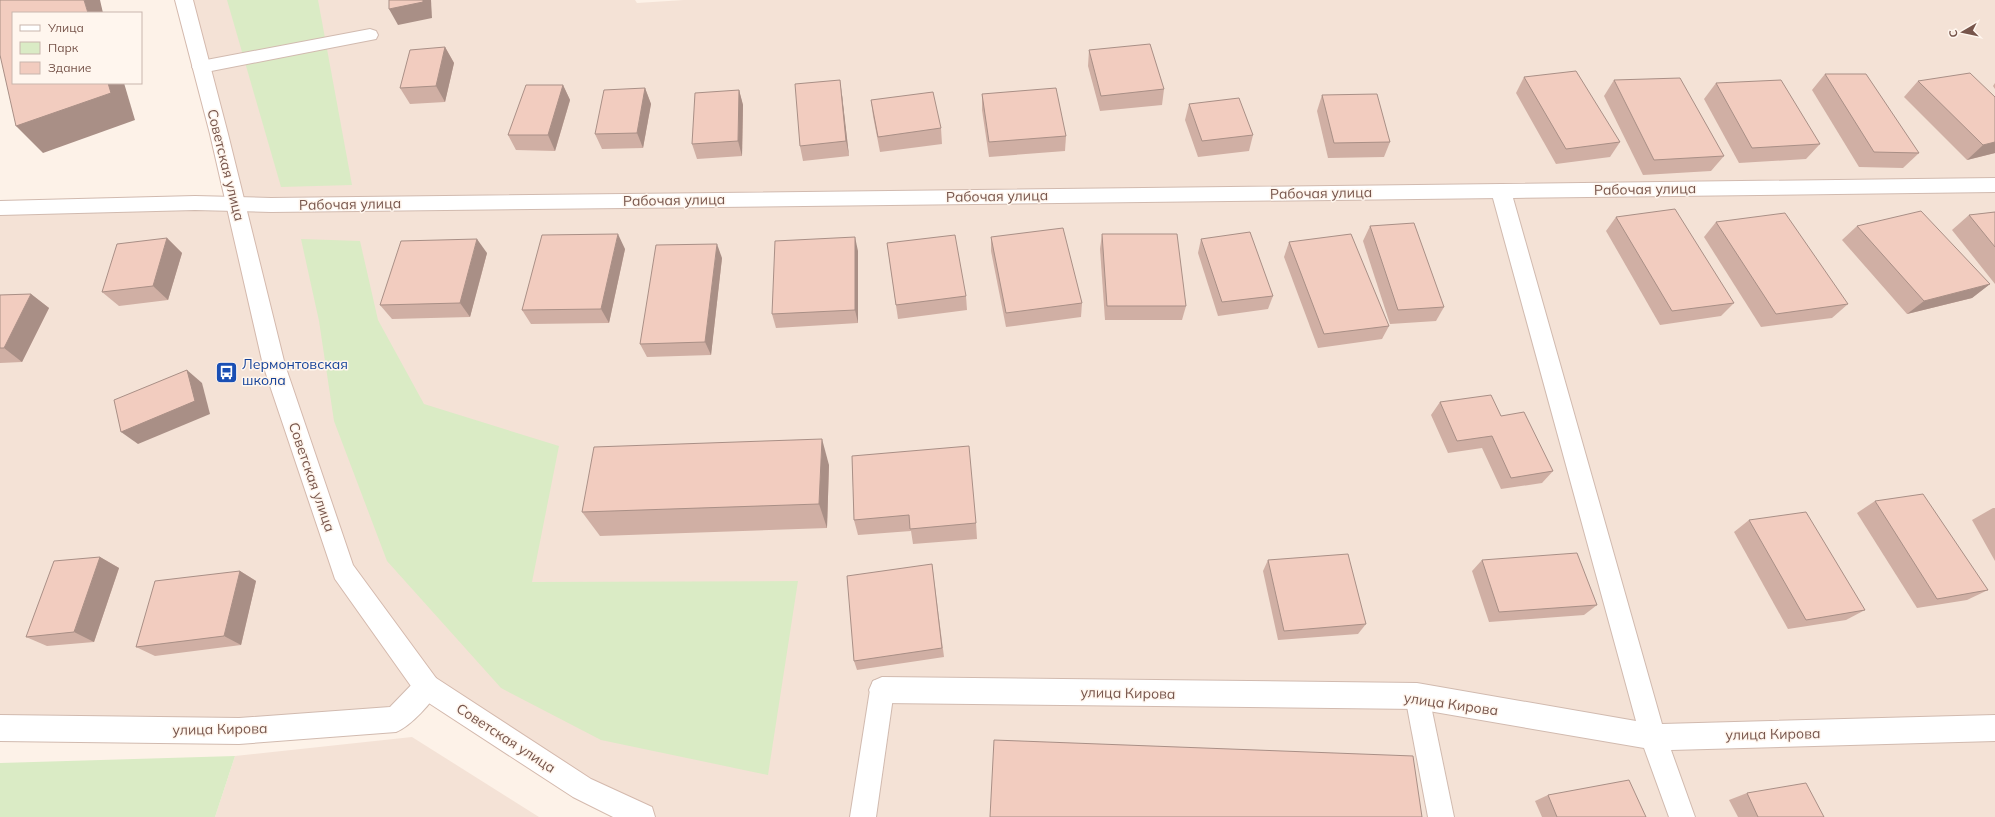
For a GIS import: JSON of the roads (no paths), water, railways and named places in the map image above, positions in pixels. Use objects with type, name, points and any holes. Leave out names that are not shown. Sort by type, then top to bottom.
[{"type":"street","name":"Советская улица","points":[[184,0],[219,134],[274,365],[343,570],[427,687],[582,788],[642,817]]},
{"type":"street","name":"Рабочая улица","points":[[1501,190],[1995,185]]},
{"type":"street","points":[[1501,190],[1653,737],[1682,817]]},
{"type":"street","name":"улица Кирова","points":[[0,728],[239,731],[396,719],[427,687]]},
{"type":"street","name":"улица Кирова","points":[[882,690],[1417,696],[1653,737],[1995,728]]},
{"type":"lane","points":[[201,67],[370,35]]},
{"type":"lane","name":"Рабочая улица","points":[[0,208],[195,203],[236,204],[1501,190]]},
{"type":"lane","points":[[863,817],[882,690]]},
{"type":"lane","points":[[1417,696],[1441,817]]},
{"type":"place","name":"Лермонтовская школа","points":[[226,372]]}]
